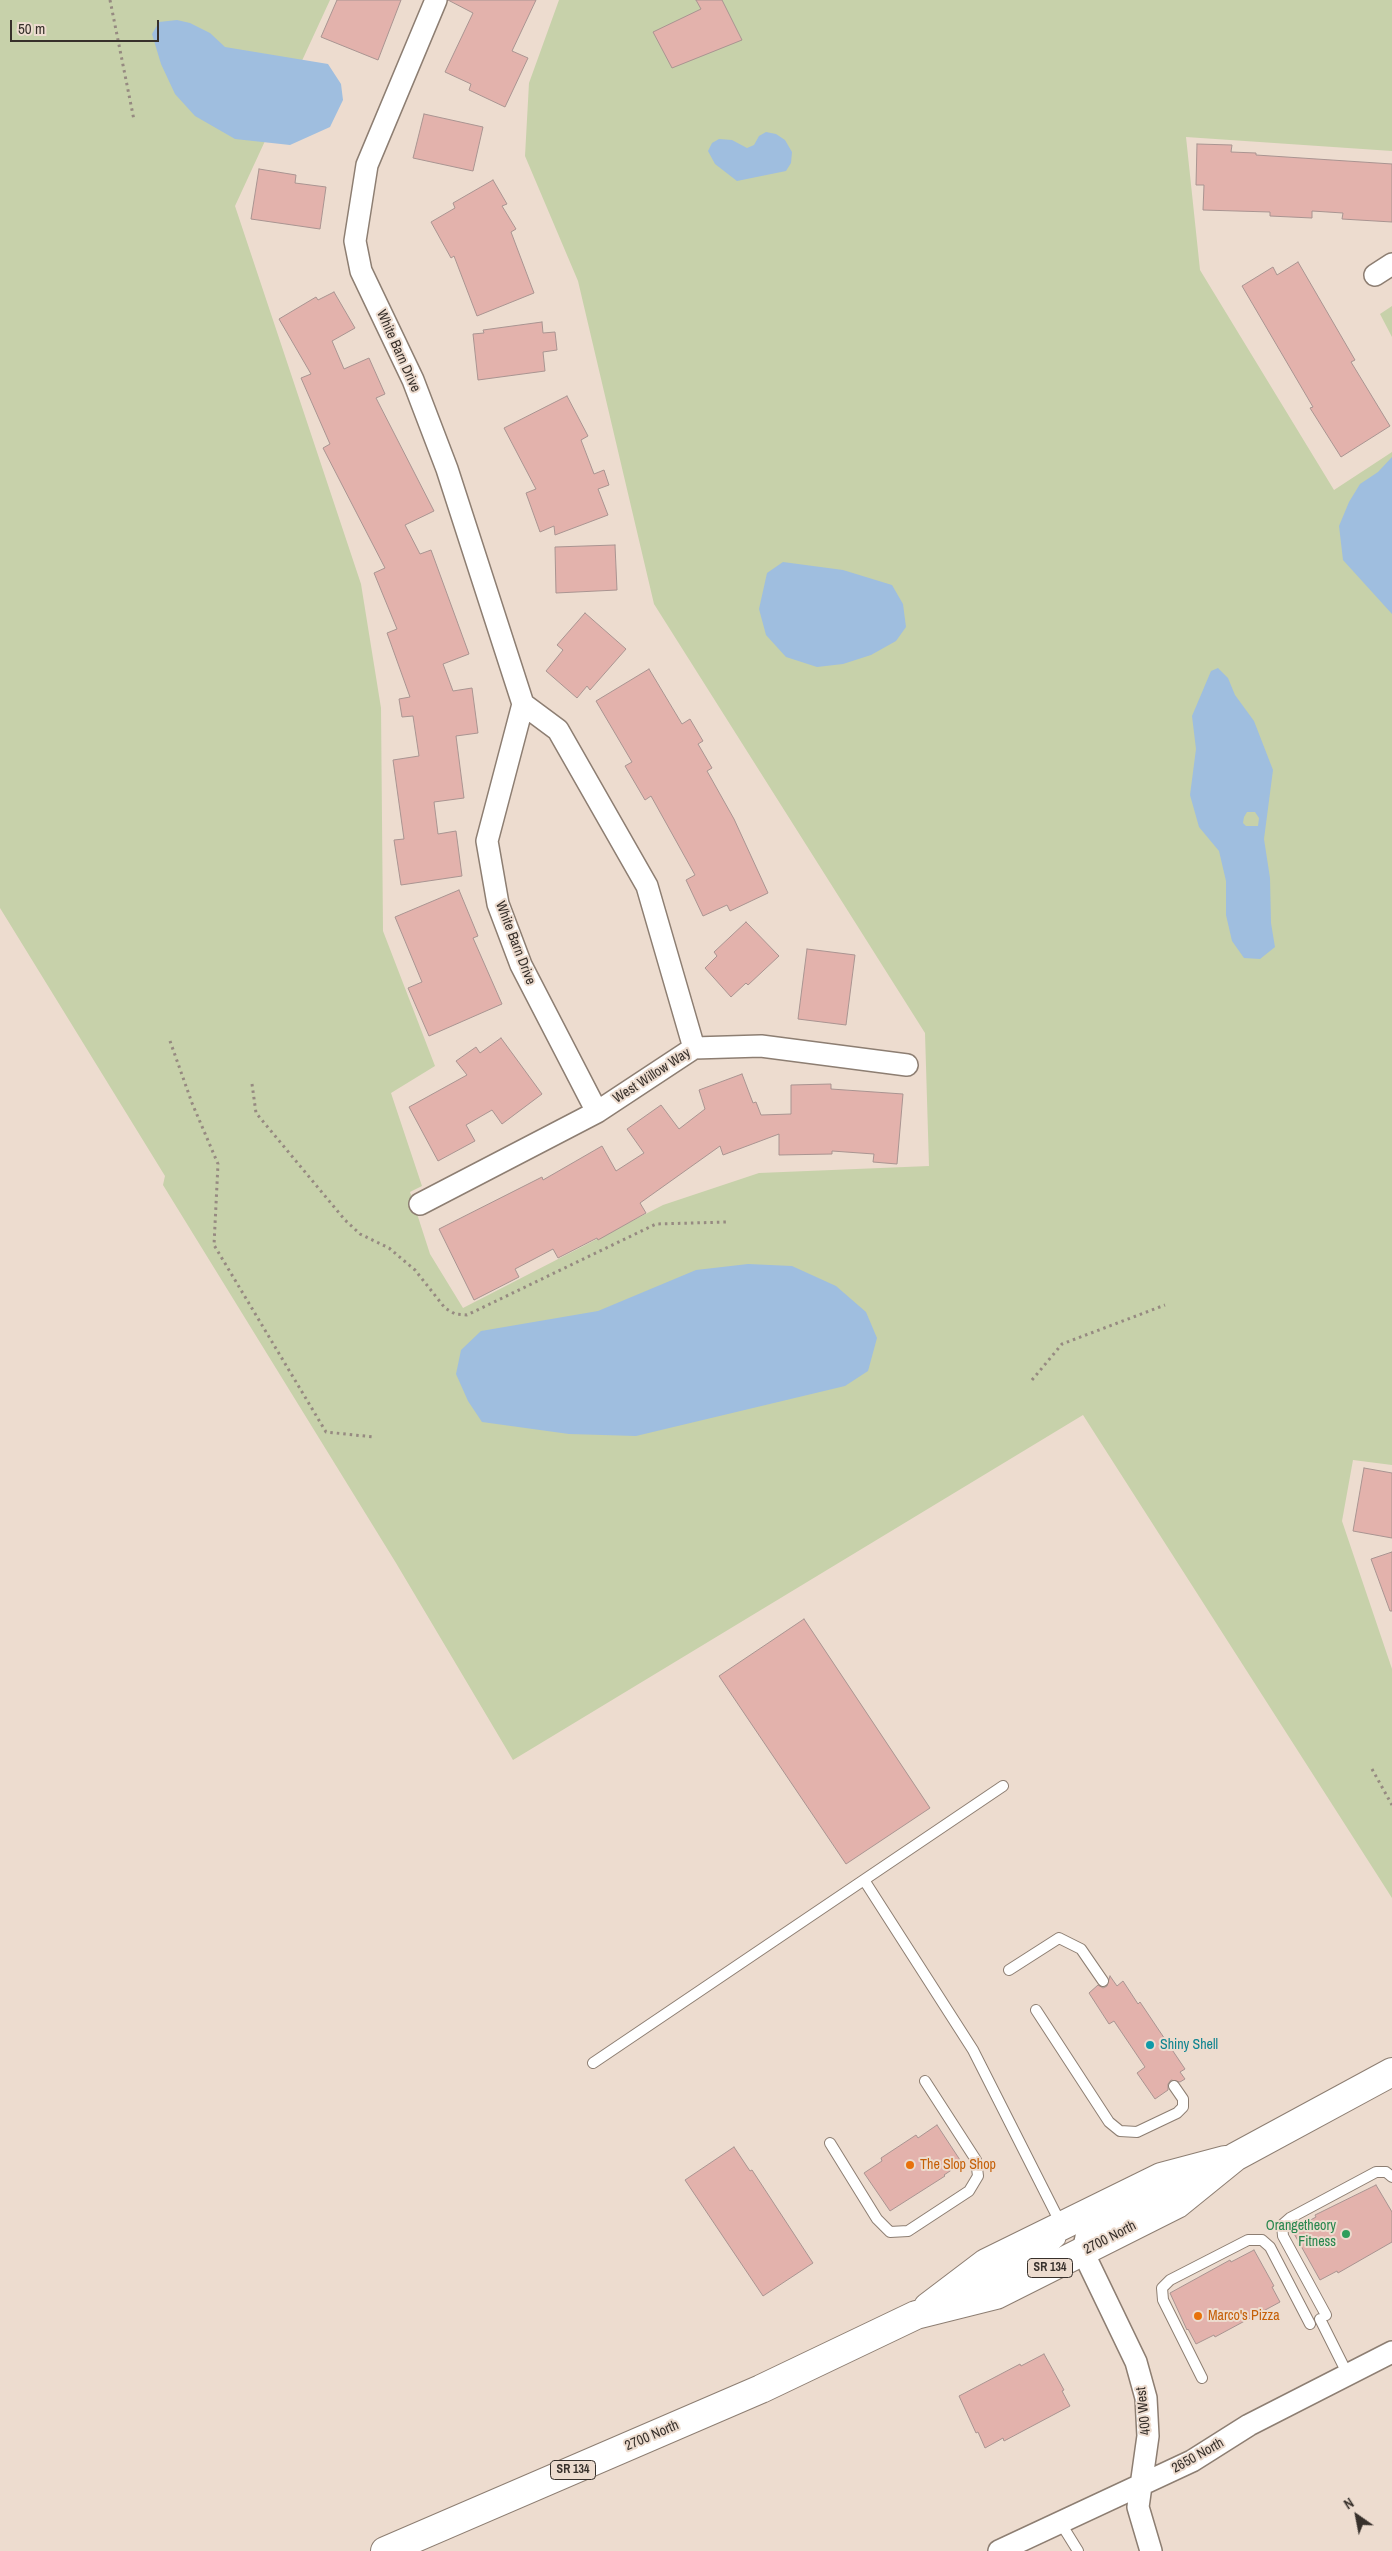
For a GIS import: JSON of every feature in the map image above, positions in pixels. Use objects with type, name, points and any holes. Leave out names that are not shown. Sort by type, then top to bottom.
[{"type":"main road","name":"2700 North","points":[[386,2551],[761,2388],[916,2315],[996,2295],[1177,2204],[1235,2157],[1392,2072]]},
{"type":"main road","name":"2700 North","points":[[916,2315],[986,2263],[1161,2177],[1235,2157]]},
{"type":"street","name":"White Barn Drive","points":[[436,0],[367,165],[355,241],[361,271],[412,380],[447,469],[523,704],[487,841],[498,904],[521,965],[597,1112]]},
{"type":"street","points":[[523,704],[558,730],[646,886],[694,1048]]},
{"type":"street","name":"West Willow Way","points":[[420,1204],[597,1112],[694,1048],[760,1046],[907,1065]]},
{"type":"street","name":"400 West","points":[[1083,2252],[1136,2362],[1146,2398],[1148,2436],[1138,2507],[1151,2551]]},
{"type":"street","name":"2650 North","points":[[999,2551],[1192,2461],[1249,2426],[1392,2352]]},
{"type":"lane","points":[[592,2063],[1004,1786]]},
{"type":"lane","points":[[864,1880],[973,2050],[1062,2226]]},
{"type":"lane","points":[[1010,1970],[1059,1938],[1081,1949],[1104,1981]]},
{"type":"lane","points":[[1036,2010],[1109,2122],[1120,2130],[1137,2132],[1176,2113],[1182,2107],[1183,2099],[1174,2086]]},
{"type":"lane","points":[[830,2143],[876,2219],[890,2232],[908,2231],[962,2196],[969,2191],[978,2176],[976,2160],[925,2081]]},
{"type":"lane","points":[[1348,2375],[1323,2317],[1283,2236],[1282,2225],[1290,2218],[1376,2172],[1386,2172],[1392,2177]]},
{"type":"lane","points":[[1202,2378],[1163,2300],[1162,2288],[1170,2280],[1248,2240],[1262,2240],[1270,2247],[1310,2324]]},
{"type":"lane","points":[[1060,2522],[1078,2551]]},
{"type":"path","points":[[110,0],[134,120]]},
{"type":"path","points":[[170,1041],[192,1102],[218,1164],[214,1245],[326,1432],[374,1437]]},
{"type":"path","points":[[252,1084],[256,1113],[345,1220],[360,1234],[389,1248],[415,1270],[445,1308],[456,1314],[467,1315],[656,1224],[727,1222]]},
{"type":"path","points":[[1032,1380],[1062,1344],[1164,1305]]},
{"type":"path","points":[[1372,1769],[1392,1804]]},
{"type":"green space","points":[[0,0],[330,0],[235,206],[361,584],[381,708],[383,931],[435,1066],[391,1093],[422,1186],[410,1192],[430,1254],[463,1308],[663,1205],[759,1173],[929,1166],[925,1033],[654,604],[578,281],[525,156],[529,83],[559,0],[1392,0],[1392,151],[1186,137],[1200,270],[1334,490],[1392,452],[1392,1465],[1353,1460],[1342,1521],[1392,1669],[1392,1898],[1083,1415],[513,1760],[396,1563],[163,1185],[165,1176],[0,908]]},
{"type":"green space","points":[[1392,306],[1392,337],[1380,314]]},
{"type":"water","points":[[177,20],[190,23],[210,33],[225,47],[328,64],[341,84],[343,100],[330,127],[290,145],[235,139],[195,116],[175,94],[161,64],[152,34],[159,22]]},
{"type":"water","points":[[766,132],[776,134],[785,140],[792,152],[791,163],[786,171],[737,181],[715,164],[708,151],[712,143],[719,139],[732,140],[747,148],[754,145],[759,136]]},
{"type":"water","points":[[1392,457],[1392,614],[1343,560],[1339,526],[1349,502],[1360,484],[1378,472]]},
{"type":"water","points":[[783,562],[843,570],[892,585],[903,604],[906,627],[896,641],[871,655],[843,664],[817,667],[786,657],[766,635],[759,609],[767,573]]},
{"type":"water","points":[[1218,668],[1228,678],[1235,695],[1254,721],[1273,770],[1264,839],[1270,878],[1271,923],[1275,947],[1260,959],[1244,958],[1232,941],[1226,915],[1226,881],[1219,851],[1199,827],[1190,795],[1196,749],[1192,716],[1211,671]],"holes":[[[1247,812],[1255,812],[1259,818],[1258,826],[1246,826],[1243,823]]]},
{"type":"water","points":[[748,1264],[792,1266],[836,1286],[866,1312],[877,1338],[868,1371],[845,1386],[636,1436],[569,1434],[482,1422],[468,1401],[456,1374],[461,1350],[481,1331],[598,1311],[696,1270]]},
{"type":"building","points":[[337,0],[401,0],[378,60],[321,37]]},
{"type":"building","points":[[448,0],[536,0],[512,51],[528,58],[505,107],[469,90],[471,84],[445,72],[473,13]]},
{"type":"building","points":[[696,0],[722,0],[742,40],[672,68],[653,32],[701,9]]},
{"type":"building","points":[[424,114],[483,127],[473,171],[413,158]]},
{"type":"building","points":[[1197,144],[1232,145],[1231,152],[1256,153],[1256,155],[1392,164],[1392,222],[1342,219],[1343,213],[1312,211],[1312,218],[1270,216],[1270,212],[1203,210],[1204,185],[1196,185]]},
{"type":"building","points":[[259,169],[296,175],[295,183],[326,187],[320,229],[251,219]]},
{"type":"building","points":[[493,180],[507,204],[502,206],[516,229],[511,232],[534,293],[477,316],[454,256],[451,258],[431,222],[455,208],[453,203]]},
{"type":"building","points":[[1298,262],[1355,360],[1351,362],[1390,426],[1341,457],[1310,408],[1313,407],[1242,286],[1273,267],[1277,275]]},
{"type":"building","points":[[334,292],[355,328],[332,341],[344,369],[369,358],[385,394],[376,398],[434,511],[405,525],[420,554],[431,550],[469,654],[443,664],[453,691],[472,688],[478,733],[456,736],[464,798],[434,802],[438,834],[456,831],[462,876],[401,885],[394,840],[404,839],[393,760],[419,756],[413,716],[402,717],[399,699],[410,697],[387,633],[397,629],[374,573],[385,568],[323,448],[330,444],[301,378],[311,374],[279,319],[316,297],[318,300]]},
{"type":"building","points":[[542,322],[543,333],[555,332],[557,350],[543,352],[545,371],[478,380],[473,334],[484,333],[483,330]]},
{"type":"building","points":[[567,396],[588,436],[581,440],[594,474],[604,470],[609,485],[598,489],[608,515],[555,535],[554,526],[540,532],[526,493],[536,489],[504,428]]},
{"type":"building","points":[[615,545],[617,590],[556,593],[555,547]]},
{"type":"building","points":[[585,613],[626,649],[590,690],[587,686],[577,698],[546,671],[563,650],[557,645]]},
{"type":"building","points":[[649,669],[682,724],[690,719],[703,741],[698,744],[712,768],[707,771],[734,819],[768,893],[730,911],[727,905],[703,916],[686,880],[695,875],[651,796],[645,800],[625,766],[632,762],[596,701]]},
{"type":"building","points":[[459,890],[478,936],[473,938],[502,1004],[429,1036],[408,988],[422,982],[395,917]]},
{"type":"building","points":[[746,922],[779,956],[748,985],[746,983],[731,997],[705,968],[717,956],[714,952]]},
{"type":"building","points":[[807,949],[855,955],[846,1025],[798,1019]]},
{"type":"building","points":[[501,1038],[542,1094],[502,1124],[492,1110],[466,1125],[475,1141],[438,1161],[409,1107],[467,1075],[456,1061],[476,1047],[480,1053]]},
{"type":"building","points":[[742,1074],[753,1103],[756,1102],[761,1115],[791,1114],[791,1085],[831,1084],[831,1089],[903,1094],[897,1164],[873,1162],[874,1154],[832,1151],[832,1154],[779,1155],[779,1134],[723,1155],[720,1146],[640,1203],[646,1213],[598,1240],[597,1238],[558,1258],[553,1249],[515,1269],[519,1277],[474,1300],[439,1229],[542,1177],[543,1180],[602,1146],[616,1171],[644,1153],[627,1129],[661,1105],[679,1129],[705,1109],[699,1090]]},
{"type":"building","points":[[1364,1468],[1392,1473],[1392,1538],[1353,1531]]},
{"type":"building","points":[[1392,1552],[1392,1611],[1390,1611],[1371,1559]]},
{"type":"building","points":[[804,1619],[930,1808],[846,1864],[719,1676]]},
{"type":"building","name":"Shiny Shell","points":[[1110,1976],[1117,1986],[1123,1981],[1138,2004],[1140,2002],[1185,2069],[1180,2072],[1185,2079],[1180,2082],[1171,2080],[1168,2084],[1168,2090],[1155,2099],[1137,2073],[1145,2067],[1114,2021],[1109,2024],[1089,1993],[1098,1985],[1103,1988],[1107,1986]]},
{"type":"building","points":[[937,2125],[962,2163],[890,2211],[864,2173],[882,2161],[881,2158],[916,2135],[918,2138]]},
{"type":"building","points":[[734,2147],[750,2171],[752,2170],[813,2263],[763,2296],[685,2180]]},
{"type":"building","points":[[1376,2185],[1392,2212],[1392,2242],[1338,2273],[1337,2271],[1320,2280],[1292,2230],[1316,2217],[1315,2215]]},
{"type":"building","points":[[1254,2250],[1274,2286],[1272,2287],[1280,2302],[1215,2337],[1214,2335],[1196,2344],[1187,2330],[1170,2293],[1230,2260],[1231,2262]]},
{"type":"building","points":[[1044,2354],[1064,2390],[1062,2391],[1070,2406],[1004,2441],[1003,2438],[985,2448],[959,2396],[1020,2364],[1021,2366]]},
{"type":"place","name":"Shiny Shell","points":[[1150,2045]]},
{"type":"place","name":"The Slop Shop","points":[[910,2165]]},
{"type":"place","name":"Orangetheory Fitness","points":[[1346,2234]]},
{"type":"place","name":"Marco's Pizza","points":[[1198,2316]]}]
